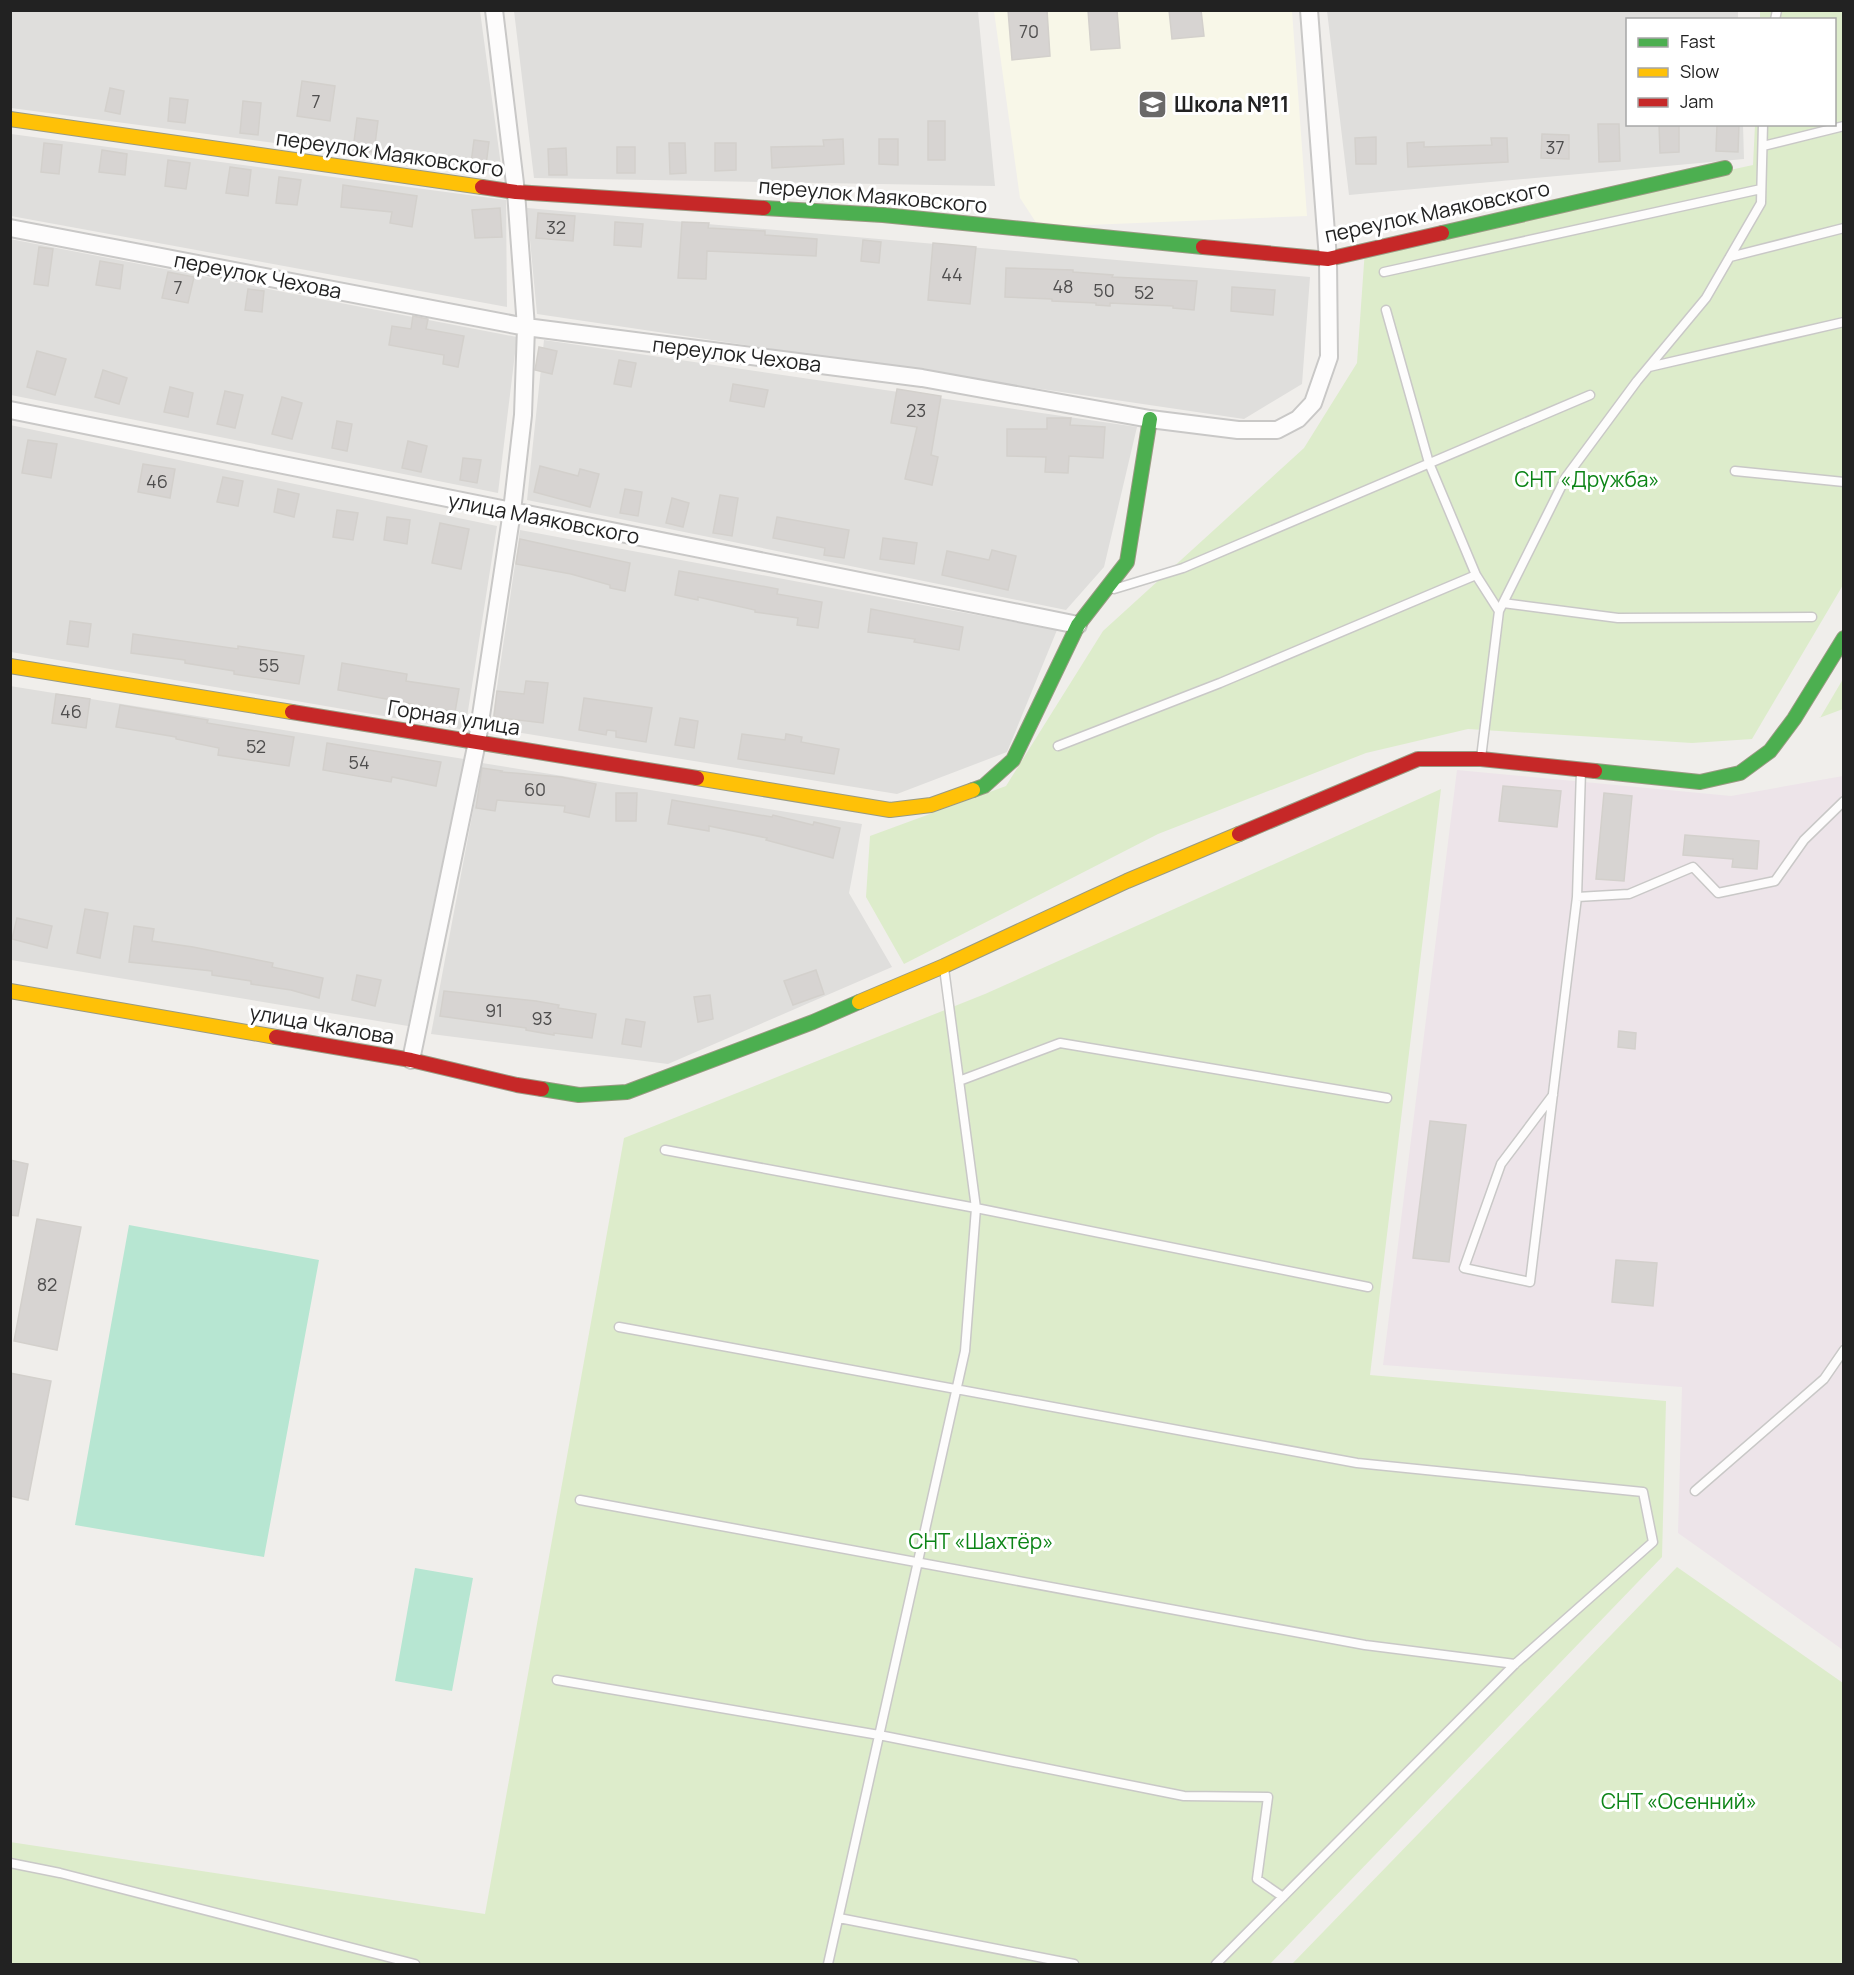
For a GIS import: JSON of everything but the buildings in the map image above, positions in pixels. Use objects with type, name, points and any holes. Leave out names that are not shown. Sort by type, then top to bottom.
[{"type":"street","points":[[411,1060],[477,742],[524,415],[526,327],[516,192],[494,10]]},
{"type":"street","name":"переулок Чехова","points":[[10,228],[526,327],[922,378],[1150,419],[1238,430],[1277,430],[1298,419],[1313,403],[1329,357],[1328,260],[1309,10]]},
{"type":"street","name":"переулок Маяковского","points":[[10,119],[516,192],[883,215],[1328,260],[1725,168]]},
{"type":"street","name":"улица Маяковского","points":[[10,410],[1078,625]]},
{"type":"street","name":"Горная улица","points":[[10,666],[890,810],[931,805],[984,786],[1013,760],[1078,625],[1127,562],[1150,419]]},
{"type":"street","name":"улица Чкалова","points":[[10,991],[411,1060],[518,1085],[579,1095],[627,1092],[813,1022],[944,966],[1127,881],[1418,759],[1481,759],[1700,782],[1740,773],[1770,751],[1794,719],[1844,638]]},
{"type":"lane","points":[[1481,759],[1501,607],[1566,477],[1648,367],[1706,298],[1761,203],[1763,126]]},
{"type":"lane","points":[[1762,146],[1844,126]]},
{"type":"lane","points":[[1384,272],[1761,189]]},
{"type":"lane","points":[[1730,257],[1844,228]]},
{"type":"lane","points":[[1386,310],[1429,463],[1476,575],[1501,607],[1618,618],[1812,617]]},
{"type":"lane","points":[[1648,367],[1844,322]]},
{"type":"lane","points":[[1105,592],[1183,568],[1590,395]]},
{"type":"lane","points":[[1735,471],[1844,482]]},
{"type":"lane","points":[[1058,746],[1230,678],[1476,575]]},
{"type":"lane","points":[[1553,1095],[1501,1164],[1464,1268],[1530,1282],[1553,1095],[1577,897],[1581,769]]},
{"type":"lane","points":[[1577,897],[1629,894],[1693,867],[1718,893],[1775,881],[1804,840],[1844,801]]},
{"type":"lane","points":[[828,1965],[964,1351],[976,1208],[944,966]]},
{"type":"lane","points":[[959,1081],[1060,1042],[1386,1098]]},
{"type":"lane","points":[[665,1150],[976,1208],[1368,1287]]},
{"type":"lane","points":[[619,1327],[1357,1463],[1643,1492],[1653,1542],[1515,1664],[1216,1965]]},
{"type":"lane","points":[[1695,1491],[1824,1378],[1844,1350]]},
{"type":"lane","points":[[580,1500],[1365,1645],[1515,1664]]},
{"type":"lane","points":[[557,1680],[879,1735],[1184,1796],[1268,1797],[1257,1879],[1283,1897]]},
{"type":"lane","points":[[10,1863],[60,1873],[415,1965]]},
{"type":"lane","points":[[838,1918],[1074,1965]]},
{"type":"shaded area","points":[[11,11],[480,11],[502,173],[11,108]]},
{"type":"shaded area","points":[[514,11],[978,11],[995,186],[534,178]]},
{"type":"shaded area","name":"Школа №11","points":[[994,11],[1292,11],[1307,216],[1039,227],[1020,198]]},
{"type":"shaded area","points":[[1327,11],[1738,11],[1738,18],[1626,18],[1626,126],[1743,126],[1744,159],[1349,195]]},
{"type":"shaded area","points":[[11,134],[506,200],[507,307],[11,216]]},
{"type":"shaded area","points":[[527,208],[1310,277],[1302,384],[1244,419],[537,314]]},
{"type":"shaded area","points":[[10,239],[517,337],[498,493],[11,395]]},
{"type":"shaded area","points":[[544,340],[1137,427],[1104,567],[1066,610],[527,500]]},
{"type":"shaded area","points":[[10,425],[497,526],[465,730],[11,652]]},
{"type":"shaded area","points":[[520,530],[1057,630],[1007,752],[897,794],[491,728]]},
{"type":"shaded area","points":[[10,686],[464,759],[408,1026],[11,960]]},
{"type":"shaded area","points":[[482,763],[862,824],[849,893],[892,967],[668,1064],[431,1034]]},
{"type":"shaded area","points":[[1457,770],[1731,796],[1843,776],[1843,1650],[1678,1533],[1682,1387],[1383,1365]]},
{"type":"green space","name":"СНТ «Дружба»","points":[[1760,11],[1843,11],[1843,585],[1752,739],[1692,743],[1468,729],[1366,753],[1158,834],[904,964],[866,897],[870,836],[1006,786],[1103,631],[1304,448],[1357,363],[1365,249],[1753,165],[1755,126],[1836,126],[1836,18],[1760,18]]},
{"type":"green space","points":[[1843,679],[1843,709],[1820,718]]},
{"type":"green space","name":"СНТ «Шахтёр»","points":[[1441,789],[1370,1375],[1666,1401],[1662,1557],[1270,1964],[11,1964],[10,1842],[485,1914],[624,1138],[985,994]]},
{"type":"green space","points":[[129,1225],[319,1260],[264,1557],[75,1525]]},
{"type":"green space","name":"СНТ «Осенний»","points":[[1677,1567],[1843,1683],[1843,1964],[1292,1964]]},
{"type":"green space","points":[[415,1568],[473,1578],[452,1691],[395,1681]]},
{"type":"traffic: fast","points":[[1442,233],[1725,168]]},
{"type":"traffic: fast","points":[[764,208],[883,215],[1203,247]]},
{"type":"traffic: fast","points":[[973,790],[984,786],[1013,760],[1078,625],[1127,562],[1150,419]]},
{"type":"traffic: fast","points":[[1595,771],[1700,782],[1740,773],[1770,751],[1794,719],[1844,638]]},
{"type":"traffic: fast","points":[[542,1089],[579,1095],[627,1092],[813,1022],[859,1002]]},
{"type":"traffic: slow","points":[[10,119],[482,187]]},
{"type":"traffic: slow","points":[[10,666],[292,712]]},
{"type":"traffic: slow","points":[[697,778],[890,810],[931,805],[973,790]]},
{"type":"traffic: slow","points":[[859,1002],[944,966],[1127,881],[1239,834]]},
{"type":"traffic: slow","points":[[10,991],[276,1037]]},
{"type":"traffic: jam","points":[[482,187],[516,192],[764,208]]},
{"type":"traffic: jam","points":[[1203,247],[1328,259],[1442,233]]},
{"type":"traffic: jam","points":[[292,712],[697,778]]},
{"type":"traffic: jam","points":[[1239,834],[1418,759],[1481,759],[1595,771]]},
{"type":"traffic: jam","points":[[276,1037],[411,1060],[542,1089]]},
{"type":"place","name":"Школа №11","points":[[1153,104]]}]
